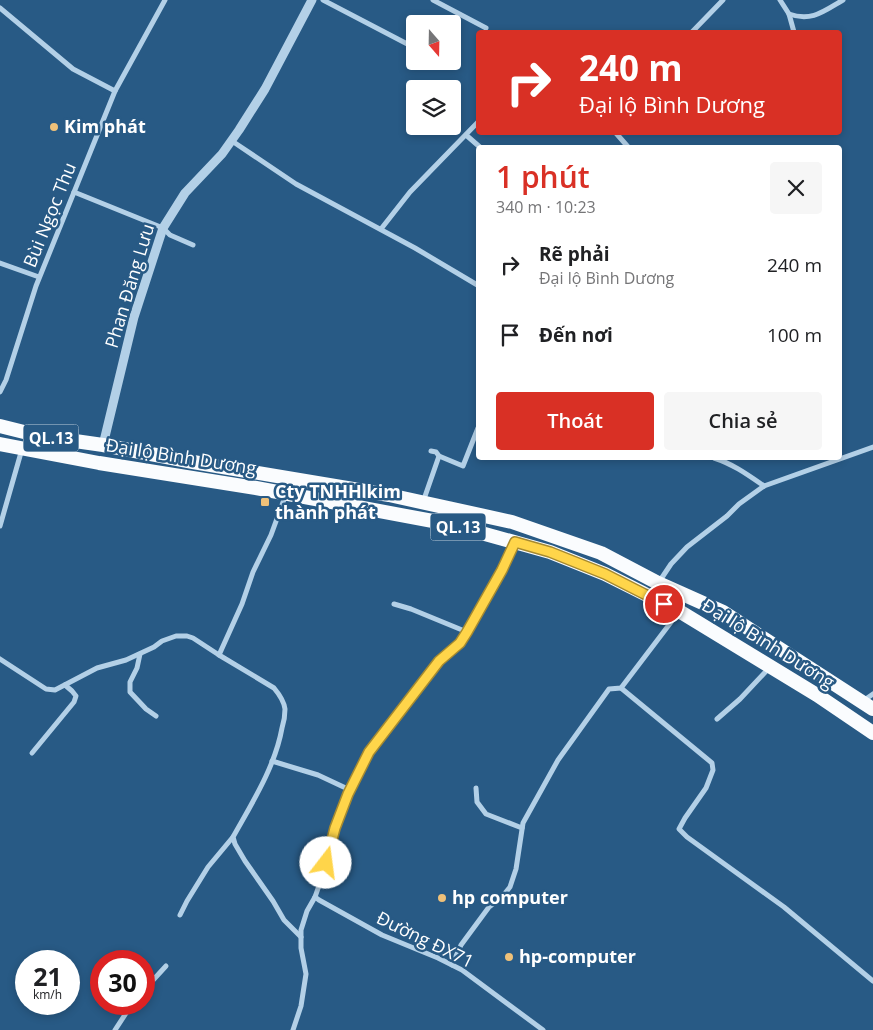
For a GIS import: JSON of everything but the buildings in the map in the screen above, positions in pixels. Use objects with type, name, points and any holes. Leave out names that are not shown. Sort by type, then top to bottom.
[{"type":"highway","name":"Đại lộ Bình Dương","points":[[0,426],[40,436],[103,444],[193,462],[423,502],[512,522],[601,553],[723,612],[869,702]]},
{"type":"highway","name":"Đại lộ Bình Dương","points":[[0,444],[449,524],[550,552],[605,574],[679,611],[817,695],[873,732]]},
{"type":"street","name":"Bùi Ngọc Thu","points":[[0,392],[6,380],[39,277],[115,91],[165,0]]},
{"type":"street","name":"Phan Đăng Lưu","points":[[103,444],[134,317],[163,228],[185,193],[232,141],[264,89],[312,0]]},
{"type":"street","points":[[322,0],[406,43]]},
{"type":"street","points":[[433,0],[486,28]]},
{"type":"street","points":[[694,30],[723,0]]},
{"type":"street","points":[[780,0],[789,14],[793,30]]},
{"type":"street","points":[[789,14],[809,17],[824,11],[842,0]]},
{"type":"street","points":[[0,8],[73,68],[115,91]]},
{"type":"street","points":[[381,229],[410,192],[476,124]]},
{"type":"street","points":[[466,135],[478,145]]},
{"type":"street","points":[[618,135],[627,145]]},
{"type":"street","points":[[232,141],[296,184],[381,229],[476,284]]},
{"type":"street","points":[[74,192],[163,228],[170,235],[192,246]]},
{"type":"street","points":[[0,263],[39,277]]},
{"type":"street","points":[[431,451],[463,466],[476,433]]},
{"type":"street","points":[[842,458],[873,447]]},
{"type":"street","points":[[0,526],[22,449]]},
{"type":"street","points":[[423,502],[439,456]]},
{"type":"street","points":[[722,460],[764,486]]},
{"type":"street","points":[[658,582],[687,547],[764,486],[837,460]]},
{"type":"street","points":[[219,656],[242,604],[253,572],[271,535],[286,494]]},
{"type":"street","points":[[293,1030],[301,1006],[306,974],[301,948],[301,930],[321,880],[335,828],[350,790],[369,752],[439,661],[460,643],[502,570],[515,542]]},
{"type":"street","points":[[394,604],[467,632]]},
{"type":"street","points":[[621,688],[679,611]]},
{"type":"street","points":[[0,659],[46,689],[55,690],[97,668],[140,654],[162,641],[176,636],[187,636],[274,688],[280,696],[285,708],[284,719],[281,736],[272,760],[254,799],[233,837],[208,867],[187,900],[180,915]]},
{"type":"street","points":[[140,654],[137,668],[130,682],[130,692],[146,709],[156,716]]},
{"type":"street","points":[[717,719],[740,699],[770,667]]},
{"type":"street","points":[[32,753],[74,702],[76,696],[65,685]]},
{"type":"street","points":[[452,965],[461,945],[489,907],[501,898],[510,887],[516,869],[523,823],[558,760],[610,689],[621,688],[712,764],[713,770],[706,788],[685,818],[680,829],[687,837],[784,907],[873,982]]},
{"type":"street","points":[[272,760],[318,775],[350,790]]},
{"type":"street","points":[[476,788],[477,802],[486,814],[522,828]]},
{"type":"street","points":[[233,837],[245,861],[284,920],[301,937]]},
{"type":"street","name":"Đường ĐX71","points":[[315,897],[382,935],[462,970],[543,1030]]},
{"type":"street","points":[[155,978],[166,966]]},
{"type":"street","points":[[114,1030],[124,1015]]},
{"type":"place","name":"Kim phát","points":[[54,127]]},
{"type":"place","name":"Cty TNHH kim thành phát","points":[[265,502]]},
{"type":"place","name":"hp computer","points":[[442,898]]},
{"type":"place","name":"hp-computer","points":[[509,957]]},
{"type":"route","points":[[326,863],[335,828],[348,794],[369,752],[439,661],[460,643],[483,606],[515,542],[550,552],[605,574],[664,604]]}]
